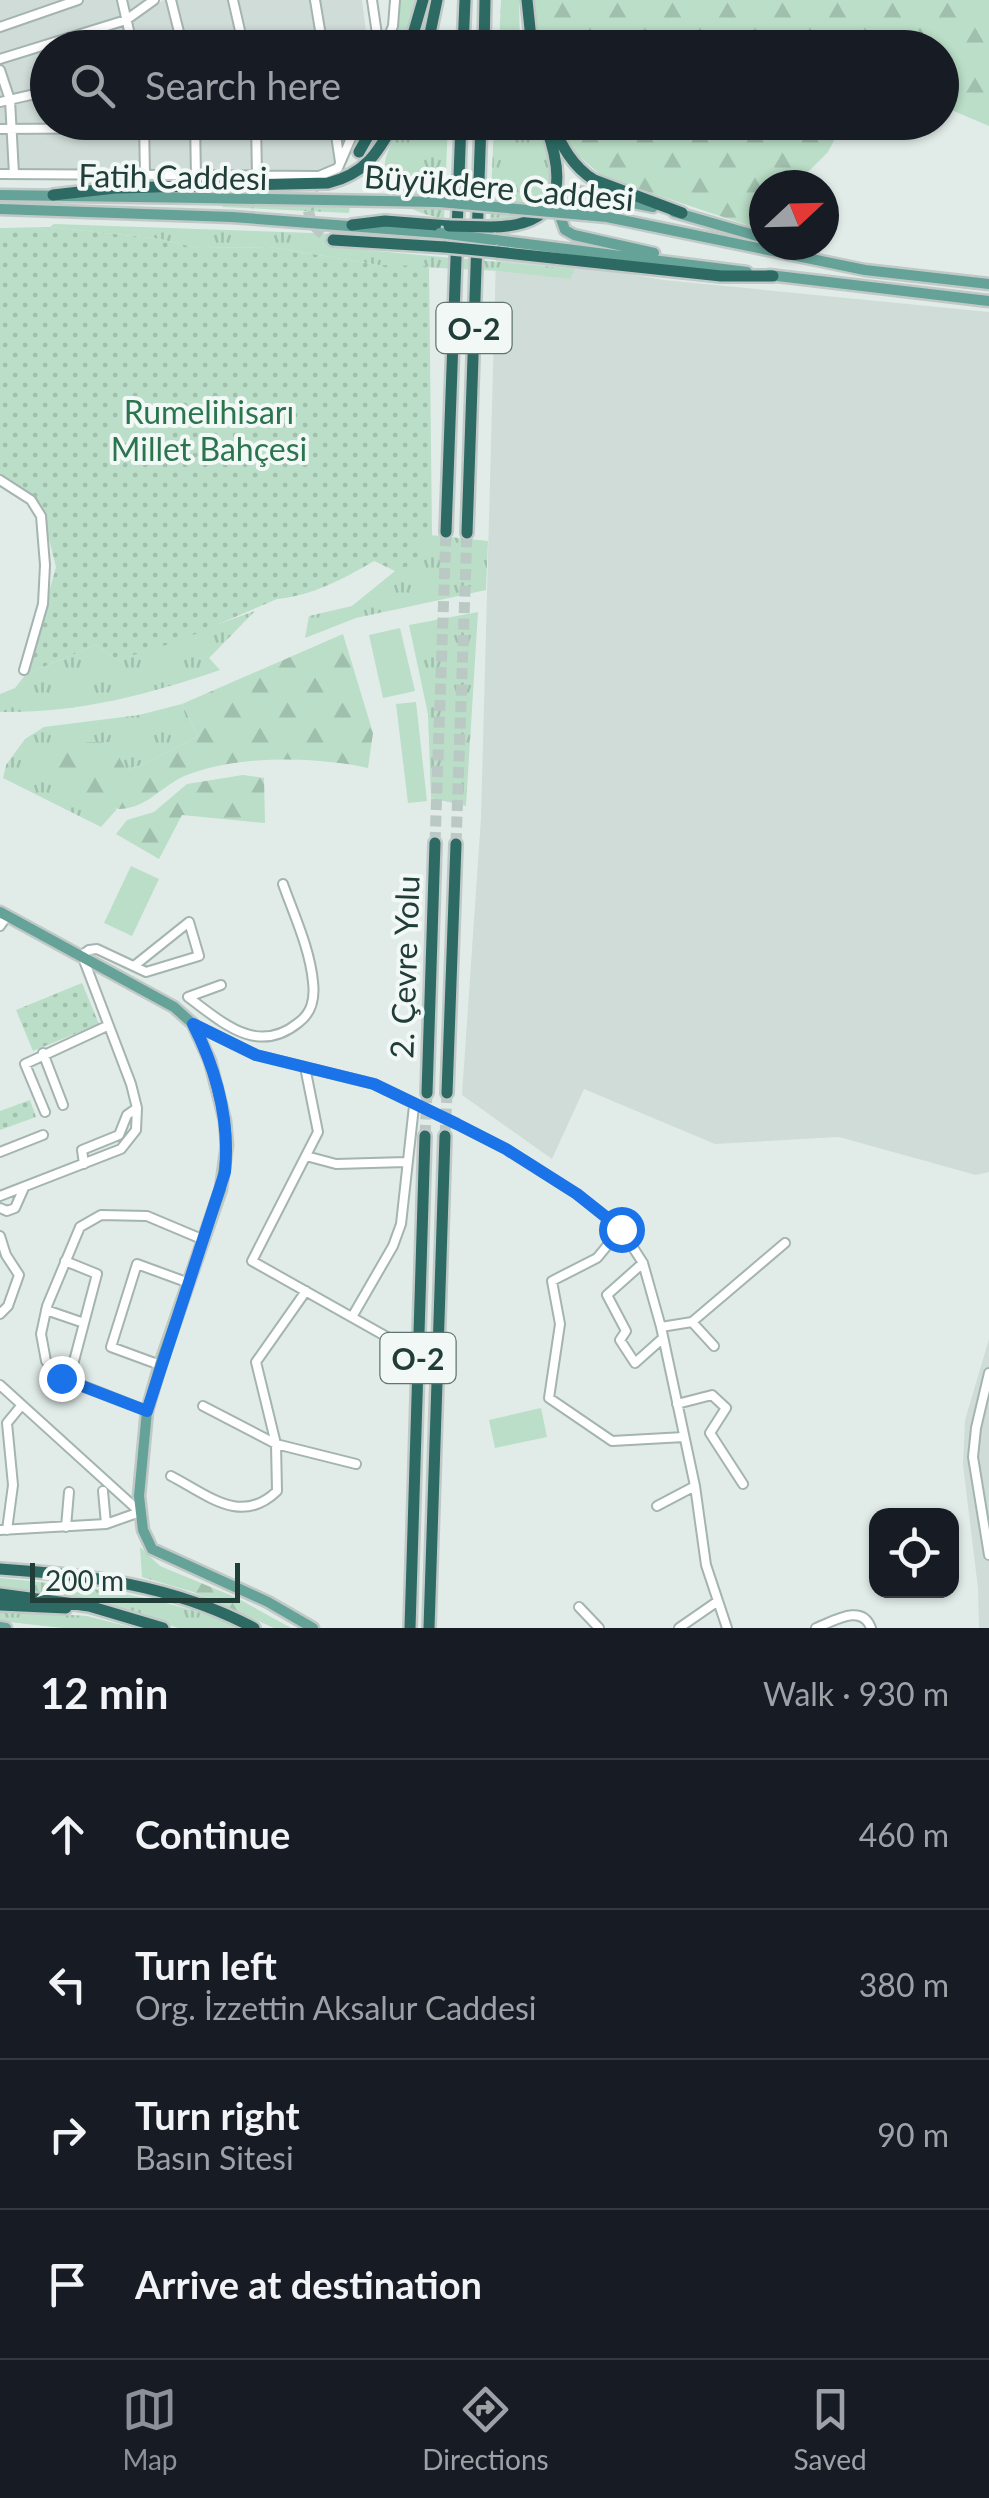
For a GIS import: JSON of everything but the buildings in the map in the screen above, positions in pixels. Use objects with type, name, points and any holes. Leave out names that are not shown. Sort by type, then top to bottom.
[{"type":"highway","points":[[414,30],[423,0]]},
{"type":"highway","points":[[433,30],[437,0]]},
{"type":"highway","points":[[464,30],[465,0]]},
{"type":"highway","points":[[484,30],[485,0]]},
{"type":"highway","points":[[525,0],[527,30]]},
{"type":"highway","points":[[359,152],[366,140]]},
{"type":"highway","points":[[53,195],[115,188],[309,185],[336,181],[367,167],[384,140]]},
{"type":"highway","name":"O-2","points":[[446,532],[459,140]]},
{"type":"highway","name":"O-2","points":[[466,533],[480,140]]},
{"type":"highway","points":[[333,240],[445,247],[494,240],[532,220],[554,196],[558,163],[552,140]]},
{"type":"highway","points":[[559,140],[583,173],[594,180],[682,213]]},
{"type":"highway","points":[[352,225],[384,220],[721,276],[774,276]]},
{"type":"highway","name":"2. Çevre Yolu","points":[[427,1092],[436,843]]},
{"type":"highway","name":"2. Çevre Yolu","points":[[447,1093],[456,844]]},
{"type":"highway","name":"O-2","points":[[410,1628],[425,1136]]},
{"type":"highway","name":"O-2","points":[[429,1628],[445,1136]]},
{"type":"highway","points":[[0,1569],[76,1574],[148,1586],[187,1598],[254,1628]]},
{"type":"highway","points":[[0,1594],[68,1602],[127,1615],[162,1628]]},
{"type":"highway","points":[[0,1606],[127,1615]]},
{"type":"main road","points":[[667,260],[648,250],[574,235],[560,223],[560,207],[573,194],[590,192],[749,233]]},
{"type":"main road","name":"Büyükdere Caddesi","points":[[0,195],[439,202],[607,217],[830,262],[989,284]]},
{"type":"main road","name":"Büyükdere Caddesi","points":[[0,210],[218,216],[352,225]]},
{"type":"main road","name":"Büyükdere Caddesi","points":[[494,240],[989,301]]},
{"type":"main road","points":[[825,260],[830,262]]},
{"type":"main road","points":[[2,918],[82,956],[174,1007],[193,1024],[210,1061],[227,1133],[222,1189],[147,1411],[140,1512],[143,1530],[152,1549],[268,1602],[313,1628]]},
{"type":"street","points":[[0,27],[78,0]]},
{"type":"street","points":[[122,0],[128,30]]},
{"type":"street","points":[[94,30],[126,20],[154,0]]},
{"type":"street","points":[[171,0],[178,30]]},
{"type":"street","points":[[233,0],[240,30]]},
{"type":"street","points":[[315,0],[321,30]]},
{"type":"street","points":[[372,0],[378,30]]},
{"type":"street","points":[[391,30],[396,0]]},
{"type":"street","points":[[0,59],[30,50]]},
{"type":"street","points":[[0,70],[14,129],[14,174]]},
{"type":"street","points":[[5,101],[30,96]]},
{"type":"street","points":[[0,129],[30,129]]},
{"type":"street","points":[[144,140],[145,177]]},
{"type":"street","points":[[195,140],[196,177]]},
{"type":"street","points":[[257,140],[258,177]]},
{"type":"street","points":[[337,140],[340,162]]},
{"type":"street","points":[[340,162],[350,140]]},
{"type":"street","name":"Fatih Caddesi","points":[[0,174],[320,176],[332,172],[340,162]]},
{"type":"street","points":[[0,480],[32,500],[41,516],[45,565],[42,604],[24,670]]},
{"type":"street","points":[[220,985],[188,997],[234,1031],[252,1038],[290,1029],[310,1011],[313,978],[283,884]]},
{"type":"street","points":[[0,1196],[121,1149],[136,1130],[137,1108],[82,956],[97,949],[146,972],[199,956],[189,922],[134,966]]},
{"type":"street","points":[[193,1024],[245,1052],[374,1084],[506,1149],[577,1194],[621,1229],[644,1263],[695,1486],[706,1565],[727,1628]]},
{"type":"street","points":[[45,1112],[25,1064],[107,1026]]},
{"type":"street","points":[[43,1053],[63,1104]]},
{"type":"street","points":[[305,1067],[318,1132],[252,1261],[387,1337]]},
{"type":"street","points":[[352,1317],[401,1224],[414,1106]]},
{"type":"street","points":[[0,1152],[43,1136]]},
{"type":"street","points":[[306,1156],[336,1164],[406,1162]]},
{"type":"street","points":[[0,1208],[15,1208],[23,1189]]},
{"type":"street","points":[[147,1411],[61,1378],[46,1360],[40,1334],[46,1310],[80,1227],[101,1215],[147,1216],[204,1240]]},
{"type":"street","points":[[621,1229],[597,1258],[552,1281],[560,1324],[549,1398],[612,1442],[684,1437]]},
{"type":"street","points":[[0,1236],[6,1255],[20,1275],[0,1314]]},
{"type":"street","points":[[661,1327],[692,1322],[784,1243]]},
{"type":"street","points":[[65,1261],[96,1274],[69,1380]]},
{"type":"street","points":[[644,1263],[607,1294],[626,1331],[620,1340],[635,1362],[663,1338]]},
{"type":"street","points":[[160,1364],[111,1347],[137,1264],[189,1283]]},
{"type":"street","points":[[171,1476],[236,1509],[263,1504],[277,1490],[276,1444],[256,1362],[306,1291]]},
{"type":"street","points":[[46,1310],[84,1324]]},
{"type":"street","points":[[692,1322],[714,1346]]},
{"type":"street","points":[[989,1374],[973,1457],[989,1554]]},
{"type":"street","points":[[0,1385],[140,1512],[106,1524],[4,1530],[14,1485],[7,1423],[21,1406]]},
{"type":"street","points":[[677,1404],[712,1396],[726,1408],[710,1433],[743,1484]]},
{"type":"street","points":[[203,1406],[276,1444],[356,1464]]},
{"type":"street","points":[[657,1506],[695,1486]]},
{"type":"street","points":[[103,1491],[106,1524]]},
{"type":"street","points":[[66,1527],[69,1492]]},
{"type":"street","points":[[680,1628],[718,1602]]},
{"type":"street","points":[[579,1606],[598,1628]]},
{"type":"street","points":[[816,1628],[844,1616],[861,1615],[872,1628]]},
{"type":"shaded area","points":[[0,0],[147,0],[126,17],[82,30],[30,30],[30,45],[0,54]]},
{"type":"shaded area","points":[[164,0],[362,0],[366,30],[115,30]]},
{"type":"shaded area","points":[[30,56],[30,140],[347,140],[334,170],[301,175],[0,171],[0,64]]},
{"type":"shaded area","points":[[496,256],[664,280],[989,312],[989,1172],[976,1175],[839,1137],[715,1144],[584,1089],[552,1159],[462,1095],[481,818]]},
{"type":"shaded area","points":[[989,1339],[989,1628],[979,1628],[963,1465],[965,1420]]},
{"type":"green space","points":[[398,0],[416,0],[408,30],[394,30]]},
{"type":"green space","points":[[501,0],[519,0],[520,30],[500,30]]},
{"type":"green space","points":[[534,0],[989,0],[989,126],[959,113],[959,30],[536,30]]},
{"type":"green space","points":[[394,140],[447,140],[444,218],[421,213],[392,192],[385,170]]},
{"type":"green space","points":[[493,140],[543,140],[552,177],[546,202],[537,212],[518,219],[490,222]]},
{"type":"green space","points":[[566,140],[834,140],[810,170],[749,170],[749,226],[603,177],[572,150]]},
{"type":"green space","points":[[224,205],[350,206],[349,213]]},
{"type":"green space","points":[[54,224],[431,241],[336,239],[332,247],[575,269],[570,279],[379,265],[270,247],[197,248],[160,239],[50,227]]},
{"type":"green space","name":"Rumelihisarı Millet Bahçesi","points":[[50,227],[160,239],[197,248],[270,247],[379,265],[429,266],[432,535],[421,535],[419,562],[395,571],[374,561],[328,585],[277,599],[179,641],[117,660],[96,645],[26,674],[56,567],[40,503],[0,477],[0,228]]},
{"type":"green space","points":[[421,534],[488,541],[486,590],[356,618],[305,638],[309,616],[352,606],[395,571]]},
{"type":"green space","points":[[255,611],[209,658],[220,670],[112,701],[0,712],[0,694],[15,688],[26,674],[96,645],[117,660]]},
{"type":"green space","points":[[478,612],[466,806],[431,798],[428,714],[409,625]]},
{"type":"green space","points":[[400,628],[415,691],[383,698],[369,635]]},
{"type":"green space","points":[[343,634],[373,733],[368,768],[276,759],[229,764],[187,775],[139,805],[120,809],[86,798],[22,765],[50,742],[111,742],[126,770],[147,763],[198,736],[182,704]]},
{"type":"green space","points":[[416,702],[427,801],[408,803],[396,704]]},
{"type":"green space","points":[[182,704],[198,736],[126,770],[106,805],[117,809],[101,827],[3,778],[6,765],[25,739],[44,727],[139,715]]},
{"type":"green space","points":[[243,775],[264,778],[265,823],[182,815],[159,859],[116,834],[127,820],[154,812],[187,784]]},
{"type":"green space","points":[[131,866],[159,879],[132,936],[104,923]]},
{"type":"green space","points":[[82,983],[99,1024],[33,1051],[16,1010]]},
{"type":"green space","points":[[30,1100],[36,1117],[0,1130],[0,1111]]},
{"type":"green space","points":[[541,1408],[547,1437],[495,1448],[489,1420]]},
{"type":"green space","points":[[140,1547],[160,1566],[237,1598],[291,1628],[274,1628],[193,1592],[142,1577]]},
{"type":"green space","points":[[0,1578],[153,1600],[241,1628],[178,1628],[133,1611],[0,1589]]},
{"type":"green space","points":[[0,1610],[87,1616],[134,1628],[63,1628],[0,1621]]},
{"type":"tunnel","points":[[319,181],[309,198],[309,214],[317,229],[333,240]]},
{"type":"tunnel","points":[[435,843],[446,532]]},
{"type":"tunnel","points":[[456,844],[467,533]]},
{"type":"tunnel","points":[[425,1136],[427,1093]]},
{"type":"tunnel","points":[[445,1136],[447,1093]]},
{"type":"route","points":[[61,1378],[147,1411],[225,1172],[227,1133],[219,1090],[193,1024],[256,1055],[374,1084],[506,1149],[577,1194],[621,1229]]}]
